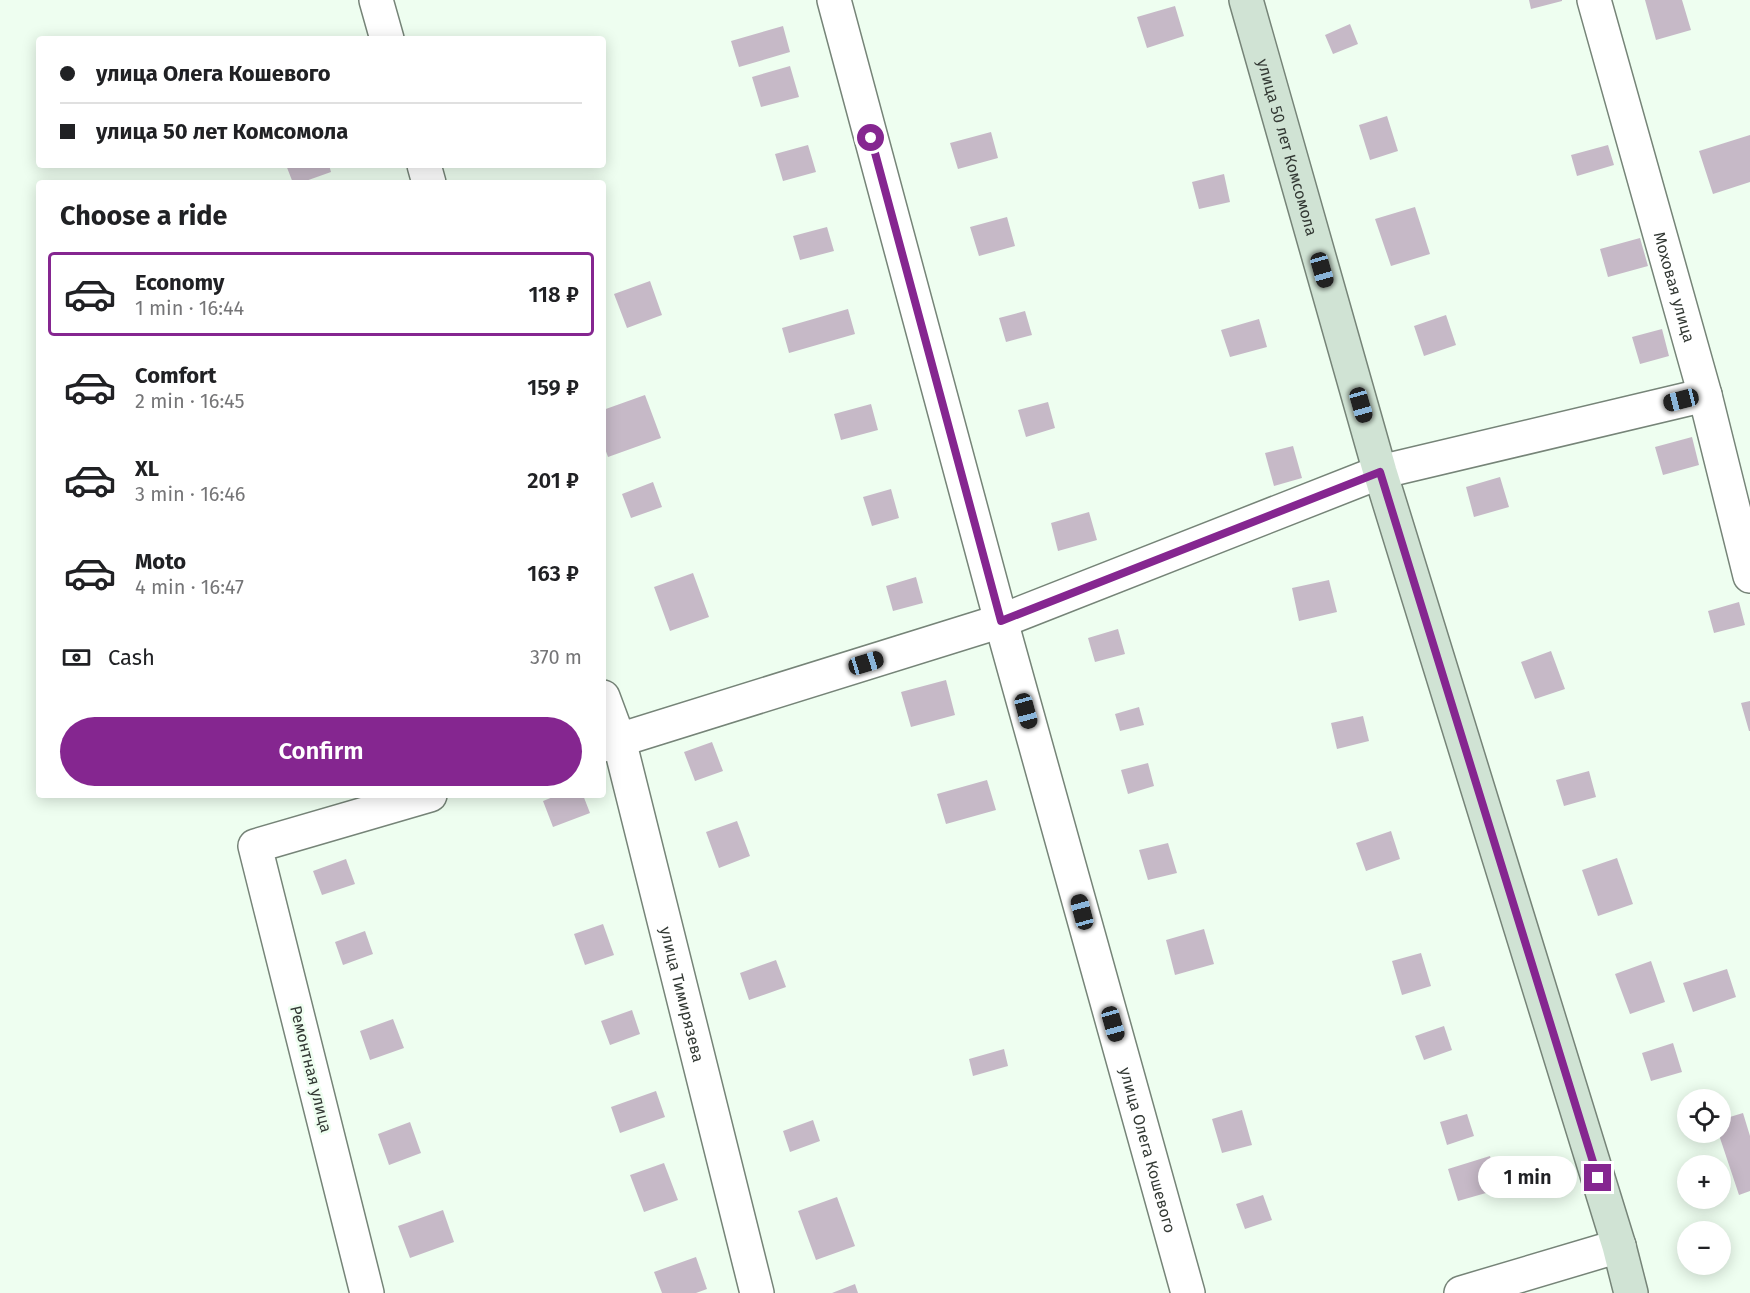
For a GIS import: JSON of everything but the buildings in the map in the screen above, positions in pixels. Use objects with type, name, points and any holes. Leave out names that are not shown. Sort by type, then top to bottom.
[{"type":"street","points":[[376,0],[386,36]]},
{"type":"street","name":"улица Олега Кошевого","points":[[834,0],[1001,621],[1188,1293]]},
{"type":"street","name":"улица 50 лет Комсомола","points":[[1246,0],[1380,472],[1619,1246],[1631,1293]]},
{"type":"street","name":"Моховая улица","points":[[1594,0],[1705,395],[1750,576]]},
{"type":"street","points":[[611,742],[1001,621],[1380,472],[1705,395]]},
{"type":"street","name":"улица Тимирязева","points":[[606,714],[611,742],[757,1293]]},
{"type":"street","name":"Ремонтная улица","points":[[367,1293],[255,846],[420,798]]},
{"type":"street","points":[[1461,1293],[1619,1246]]},
{"type":"route","points":[[871,138],[1001,621],[1380,472],[1598,1178]]}]
